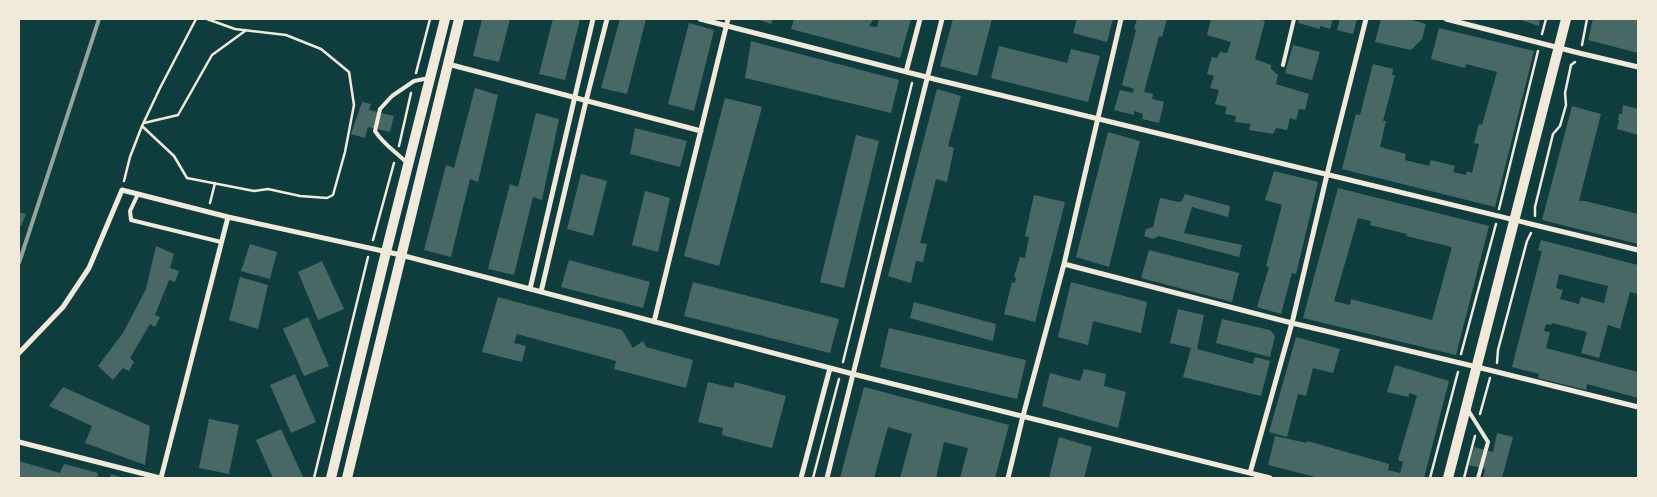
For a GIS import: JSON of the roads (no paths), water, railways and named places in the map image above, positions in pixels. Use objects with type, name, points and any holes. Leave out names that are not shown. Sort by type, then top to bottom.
[{"type":"main road","points":[[331,478],[445,19]]},
{"type":"main road","points":[[347,478],[459,19]]},
{"type":"main road","points":[[1448,478],[1566,19]]},
{"type":"street","points":[[530,289],[593,19]]},
{"type":"street","points":[[541,292],[607,19]]},
{"type":"street","points":[[700,19],[727,22],[906,72],[1638,250]]},
{"type":"street","points":[[906,72],[920,19]]},
{"type":"street","points":[[827,478],[942,19]]},
{"type":"street","points":[[1008,478],[1064,264],[1121,19]]},
{"type":"street","points":[[1250,473],[1292,323],[1366,19]]},
{"type":"street","points":[[1446,19],[1638,67]]},
{"type":"street","points":[[654,322],[727,22]]},
{"type":"street","points":[[448,64],[701,131]]},
{"type":"street","points":[[19,353],[63,307],[88,268],[122,190],[228,217],[401,255],[841,371],[1250,473],[1259,477],[1270,478]]},
{"type":"street","points":[[19,442],[160,478],[228,217]]},
{"type":"street","points":[[1064,264],[1292,323],[1638,407]]},
{"type":"street","points":[[801,478],[830,368]]},
{"type":"lane","points":[[1283,65],[1294,19]]},
{"type":"lane","points":[[409,164],[390,146],[380,140],[375,131],[380,109],[392,96],[414,81],[429,78]]},
{"type":"lane","points":[[138,194],[130,211],[131,220],[221,242]]},
{"type":"lane","points":[[1466,408],[1488,442],[1478,478]]},
{"type":"railway","points":[[19,263],[99,19]]}]
